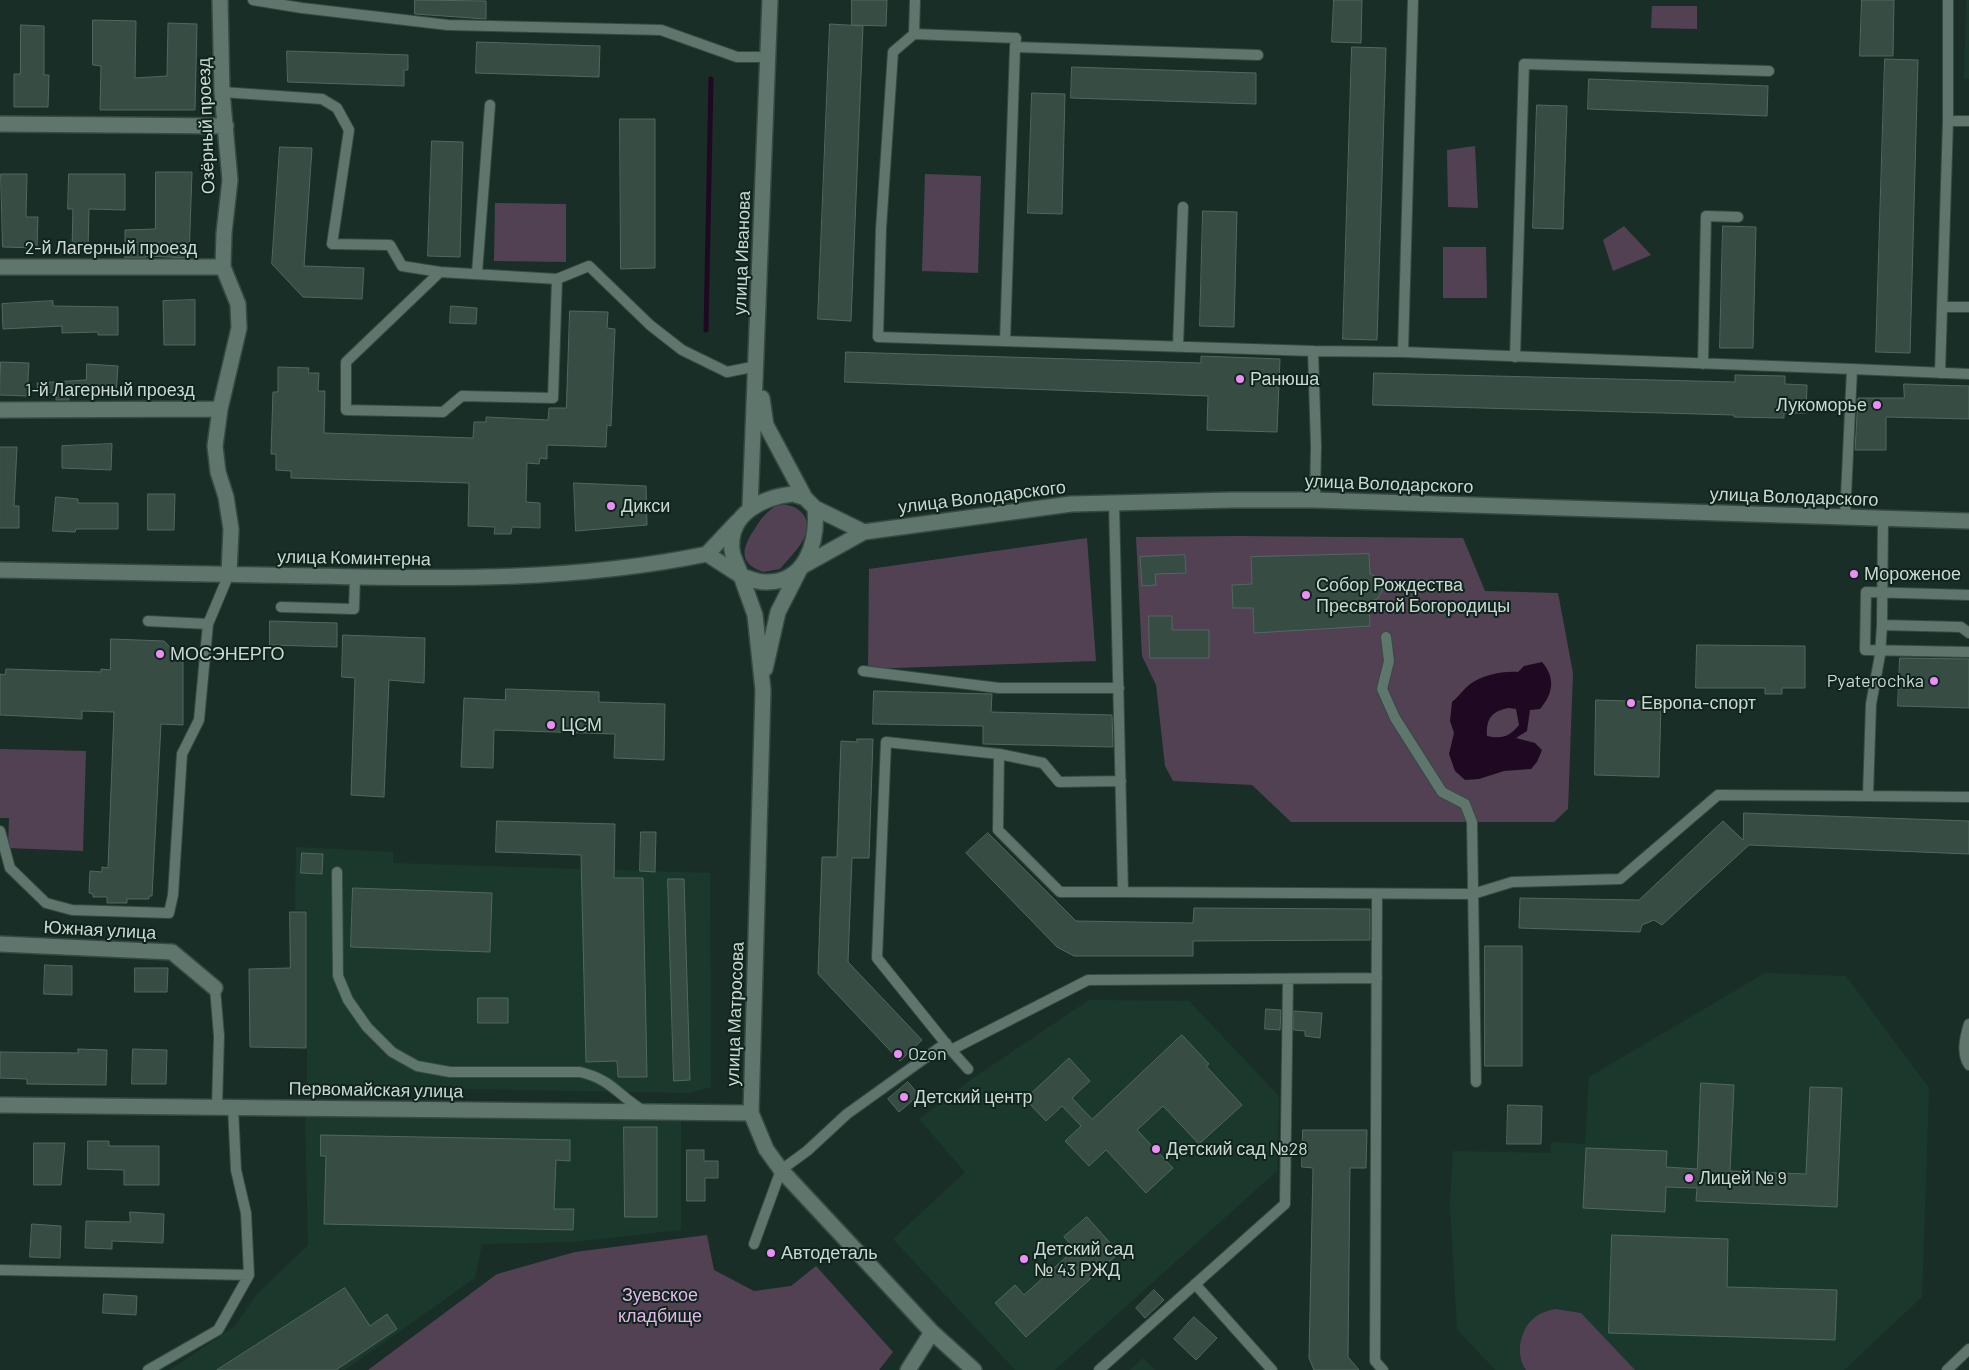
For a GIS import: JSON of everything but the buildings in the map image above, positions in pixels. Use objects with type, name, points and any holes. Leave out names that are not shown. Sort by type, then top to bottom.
[{"type":"street","name":"Озёрный проезд","points":[[220,0],[222,92],[230,180],[224,233],[223,267],[238,304],[239,328],[220,409],[215,446],[218,472],[226,496],[231,530],[229,574]]},
{"type":"street","name":"улица Иванова","points":[[750,507],[770,0]]},
{"type":"street","points":[[0,124],[226,126]]},
{"type":"street","name":"2-й Лагерный проезд","points":[[0,267],[223,267]]},
{"type":"street","points":[[757,366],[766,425],[810,503],[817,530],[809,554],[778,612],[762,681]]},
{"type":"street","name":"1-й Лагерный проезд","points":[[0,410],[220,409]]},
{"type":"street","points":[[792,494],[864,532],[801,567],[788,578],[765,582],[741,576],[707,554],[750,507],[778,496],[792,494]]},
{"type":"street","name":"улица Володарского","points":[[864,532],[1070,504],[1315,500],[1969,521]]},
{"type":"street","points":[[740,519],[734,535],[732,551],[741,576]]},
{"type":"street","name":"улица Коминтерна","points":[[0,570],[492,578],[582,573],[670,562],[707,554]]},
{"type":"street","name":"улица Матросова","points":[[741,576],[755,615],[762,681],[751,1113],[766,1149],[781,1170],[932,1332],[974,1370]]},
{"type":"street","name":"Южная улица","points":[[0,944],[172,952],[215,988]]},
{"type":"street","name":"Первомайская улица","points":[[0,1105],[751,1113]]},
{"type":"street","points":[[908,1370],[932,1332]]},
{"type":"lane","points":[[253,0],[302,8],[448,25],[661,30],[737,57],[768,57]]},
{"type":"lane","points":[[914,34],[915,0]]},
{"type":"lane","points":[[1403,352],[1413,0]]},
{"type":"lane","points":[[1940,372],[1948,121],[1948,0]]},
{"type":"lane","points":[[1006,341],[1016,38],[914,34],[893,52],[881,229],[878,337],[1313,351],[1403,352],[1969,374]]},
{"type":"lane","points":[[1015,47],[1258,54]]},
{"type":"lane","points":[[1515,357],[1524,64],[1769,71]]},
{"type":"lane","points":[[222,92],[322,99],[337,108],[349,130],[332,244],[390,245],[402,266],[440,272],[557,279],[589,266],[650,325],[682,350],[726,372],[757,366]]},
{"type":"lane","points":[[477,273],[490,105]]},
{"type":"lane","points":[[1948,121],[1969,121]]},
{"type":"lane","points":[[1178,346],[1183,206]]},
{"type":"lane","points":[[1703,364],[1706,216],[1738,217]]},
{"type":"lane","points":[[440,272],[346,362],[346,410],[443,412],[462,396],[552,398],[557,279]]},
{"type":"lane","points":[[1942,308],[1969,307]]},
{"type":"lane","points":[[1313,351],[1316,446],[1315,500]]},
{"type":"lane","points":[[1845,517],[1852,369]]},
{"type":"lane","points":[[1114,503],[1123,892]]},
{"type":"lane","points":[[1868,796],[1871,704],[1880,655],[1882,625],[1883,519]]},
{"type":"lane","points":[[0,831],[10,868],[46,903],[72,910],[169,912],[173,895],[182,754],[199,720],[208,624],[229,574]]},
{"type":"lane","points":[[281,607],[354,609],[355,577]]},
{"type":"lane","points":[[1969,595],[1866,592],[1865,650],[1969,652]]},
{"type":"lane","points":[[148,621],[208,624]]},
{"type":"lane","points":[[1882,625],[1961,627],[1969,633]]},
{"type":"lane","points":[[1386,637],[1389,662],[1382,690],[1395,718],[1442,792],[1465,804],[1472,822],[1476,1082]]},
{"type":"lane","points":[[862,671],[999,688],[1119,688]]},
{"type":"lane","points":[[968,1069],[948,1047],[877,958],[886,742],[999,754],[1044,763],[1059,782],[1121,781]]},
{"type":"lane","points":[[999,754],[998,830],[1060,892],[1473,894],[1512,882],[1620,879],[1718,794],[1969,797]]},
{"type":"lane","points":[[337,872],[338,976],[348,1000],[367,1027],[392,1052],[417,1066],[450,1072],[580,1072],[610,1084],[633,1105],[645,1112]]},
{"type":"lane","points":[[1377,894],[1375,1361],[1382,1370]]},
{"type":"lane","points":[[754,1244],[781,1170],[807,1151],[847,1114],[948,1047],[1088,980],[1377,978]]},
{"type":"lane","points":[[1098,1370],[1286,1204],[1288,979]]},
{"type":"lane","points":[[215,988],[219,1036],[217,1107]]},
{"type":"lane","points":[[1969,1024],[1964,1041],[1966,1060],[1969,1065]]},
{"type":"lane","points":[[148,1370],[218,1330],[249,1275],[246,1213],[236,1170],[233,1107]]},
{"type":"lane","points":[[0,1270],[249,1275]]},
{"type":"lane","points":[[1195,1284],[1272,1370]]},
{"type":"lane","points":[[1947,1370],[1969,1350]]},
{"type":"shaded area","points":[[1966,0],[1969,0],[1969,79],[1964,79]]},
{"type":"shaded area","points":[[1542,662],[1551,680],[1548,698],[1540,709],[1530,710],[1527,731],[1516,738],[1535,743],[1542,750],[1537,762],[1531,769],[1504,771],[1479,779],[1465,780],[1455,771],[1449,754],[1454,733],[1450,721],[1452,702],[1469,685],[1486,676],[1505,672],[1518,672],[1524,666]],"holes":[[[1509,708],[1516,709],[1519,725],[1515,729],[1505,736],[1487,736],[1489,720],[1494,713]]]},
{"type":"shaded area","points":[[296,847],[393,852],[393,863],[710,873],[711,1087],[689,1093],[307,1086],[307,910],[295,910]]},
{"type":"shaded area","name":"Лицей № 9","points":[[1765,973],[1846,976],[1929,1088],[1922,1297],[1844,1370],[1495,1370],[1457,1329],[1450,1204],[1453,1151],[1550,1153],[1551,1142],[1585,1144],[1589,1077]]},
{"type":"shaded area","name":"Детский сад №28","points":[[1089,1000],[1189,1001],[1279,1096],[1277,1171],[1055,1370],[1015,1370],[893,1239],[965,1172],[919,1119],[976,1076]]},
{"type":"shaded area","points":[[305,1116],[681,1121],[681,1230],[573,1242],[482,1244],[475,1278],[345,1370],[170,1370],[235,1326],[256,1295],[308,1245]]},
{"type":"shaded area","points":[[1143,1358],[1155,1370],[1130,1370]]},
{"type":"green space","points":[[1652,6],[1697,6],[1697,29],[1651,28]]},
{"type":"green space","points":[[1475,146],[1478,208],[1448,207],[1447,150]]},
{"type":"green space","points":[[925,174],[981,176],[978,273],[922,271]]},
{"type":"green space","points":[[495,203],[566,204],[566,262],[494,261]]},
{"type":"green space","points":[[1624,226],[1651,255],[1613,271],[1603,240]]},
{"type":"green space","points":[[1443,247],[1486,247],[1487,298],[1443,298]]},
{"type":"green space","points":[[778,505],[792,506],[798,509],[803,514],[807,529],[801,544],[780,569],[763,572],[749,564],[746,560],[745,549],[750,537],[762,519],[770,510]]},
{"type":"green space","points":[[1136,537],[1463,538],[1485,591],[1558,593],[1573,673],[1568,809],[1554,822],[1291,822],[1252,785],[1173,781],[1165,766],[1156,685],[1142,656]]},
{"type":"green space","points":[[1087,538],[1096,661],[868,669],[869,569]]},
{"type":"green space","points":[[0,749],[86,751],[83,851],[8,848],[9,818],[0,818]]},
{"type":"green space","name":"Зуевское кладбище","points":[[707,1235],[714,1270],[754,1291],[791,1286],[816,1266],[893,1352],[879,1370],[368,1370],[497,1274],[575,1252]]},
{"type":"green space","points":[[1555,1309],[1581,1313],[1635,1370],[1526,1370],[1520,1350],[1522,1336],[1533,1319],[1546,1311]]},
{"type":"waterway","points":[[706,330],[711,79]]},
{"type":"place","name":"Ранюша","points":[[1240,379]]},
{"type":"place","name":"Лукоморье","points":[[1877,405]]},
{"type":"place","name":"Дикси","points":[[611,506]]},
{"type":"place","name":"Мороженое","points":[[1854,574]]},
{"type":"place","name":"Собор Рождества Пресвятой Богородицы","points":[[1306,595]]},
{"type":"place","name":"МОСЭНЕРГО","points":[[160,654]]},
{"type":"place","name":"Pyaterochka","points":[[1934,681]]},
{"type":"place","name":"Европа-спорт","points":[[1631,703]]},
{"type":"place","name":"ЦСМ","points":[[551,725]]},
{"type":"place","name":"Ozon","points":[[898,1054]]},
{"type":"place","name":"Детский центр","points":[[904,1097]]},
{"type":"place","name":"Детский сад №28","points":[[1156,1149]]},
{"type":"place","name":"Лицей № 9","points":[[1689,1178]]},
{"type":"place","name":"Автодеталь","points":[[771,1253]]},
{"type":"place","name":"Детский сад № 43 РЖД","points":[[1024,1259]]}]
